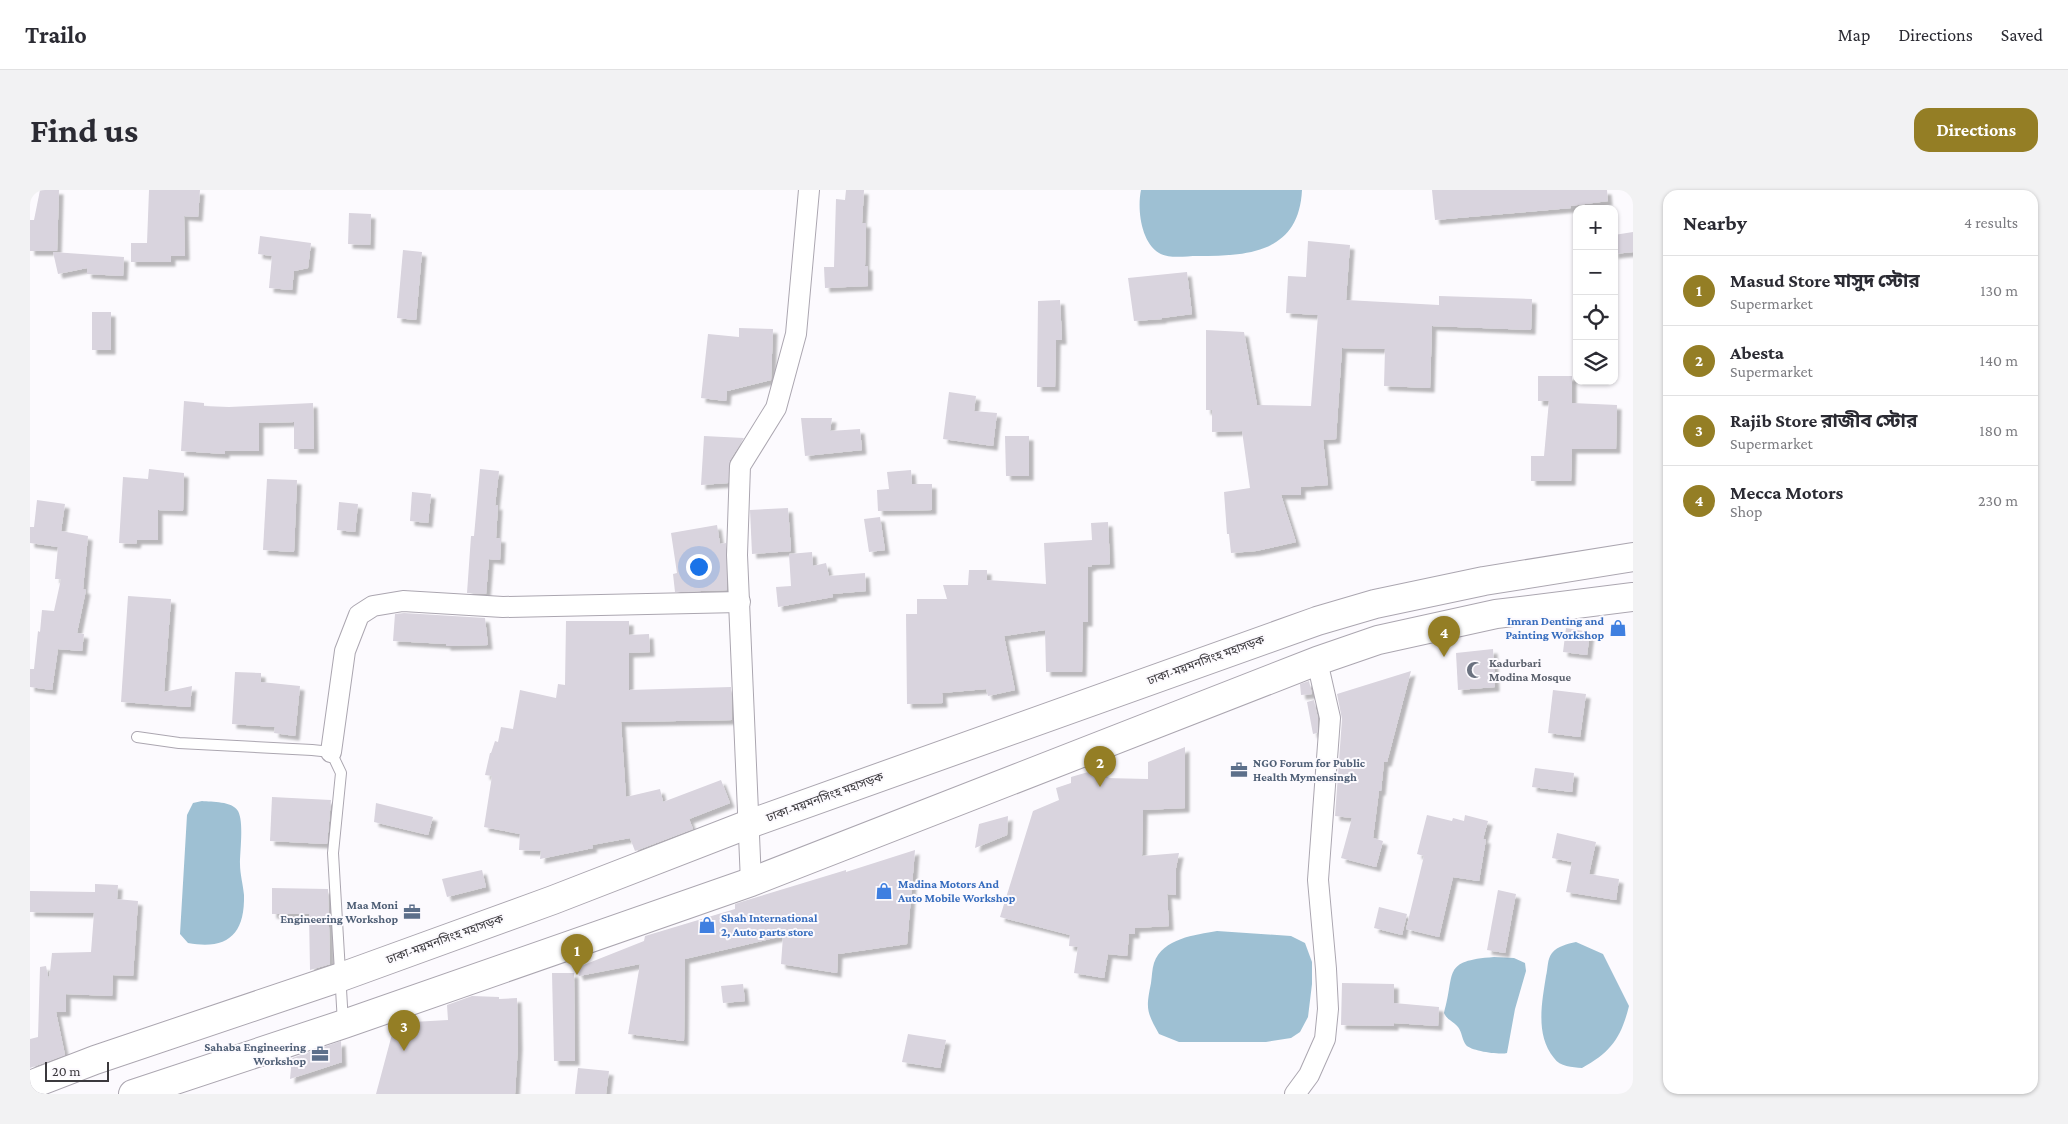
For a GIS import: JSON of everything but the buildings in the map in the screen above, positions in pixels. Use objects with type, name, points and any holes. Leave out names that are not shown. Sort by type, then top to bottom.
[{"type":"main road","name":"ঢাকা-ময়মনসিংহ মহাসড়ক","points":[[30,1085],[95,1060],[341,977],[553,900],[749,824],[1051,717],[1188,666],[1350,611],[1484,581],[1633,557]]},
{"type":"main road","points":[[133,1094],[344,1024],[751,882],[1317,660],[1378,640],[1496,614],[1633,597]]},
{"type":"street","points":[[751,882],[737,555],[740,466],[776,408],[796,334],[809,190]]},
{"type":"street","points":[[331,752],[345,651],[359,615],[373,606],[403,601],[502,607],[740,602]]},
{"type":"street","points":[[1294,1094],[1309,1075],[1325,1040],[1328,1009],[1318,880],[1330,718],[1317,660]]},
{"type":"lane","points":[[137,737],[179,743],[331,752],[341,773],[332,853],[344,1024]]},
{"type":"water","points":[[1141,190],[1302,190],[1299,211],[1292,227],[1281,239],[1268,247],[1234,255],[1177,257],[1159,253],[1148,241],[1140,215]]},
{"type":"water","points":[[202,801],[231,805],[238,811],[241,822],[240,868],[244,895],[241,920],[237,930],[231,937],[223,941],[202,945],[188,943],[180,934],[187,815],[193,803]]},
{"type":"water","points":[[1217,931],[1291,936],[1305,943],[1312,962],[1312,984],[1308,1017],[1300,1032],[1291,1038],[1266,1042],[1179,1042],[1159,1034],[1148,1009],[1153,968],[1158,955],[1172,943],[1181,939]]},
{"type":"water","points":[[1576,942],[1603,954],[1629,1006],[1622,1027],[1608,1050],[1582,1068],[1563,1065],[1554,1058],[1544,1039],[1541,1018],[1550,955],[1560,947]]},
{"type":"water","points":[[1494,957],[1514,958],[1525,963],[1526,971],[1515,1009],[1507,1053],[1485,1052],[1469,1047],[1466,1045],[1458,1027],[1444,1013],[1451,978],[1458,966],[1477,959]]},
{"type":"place","name":"Imran Denting and Painting Workshop","points":[[1618,628]]},
{"type":"place","name":"Mecca Motors","points":[[1444,657]]},
{"type":"place","name":"Kadurbari Modina Mosque","points":[[1475,670]]},
{"type":"place","name":"NGO Forum for Public Health Mymensingh","points":[[1239,770]]},
{"type":"place","name":"Abesta","points":[[1100,787]]},
{"type":"place","name":"Madina Motors And Auto Mobile Workshop","points":[[884,891]]},
{"type":"place","name":"Maa Moni Engineering Workshop","points":[[412,912]]},
{"type":"place","name":"Shah International 2, Auto parts store","points":[[707,925]]},
{"type":"place","name":"Masud Store মাসুদ স্টোর","points":[[577,975]]},
{"type":"place","name":"Rajib Store রাজীব স্টোর","points":[[404,1051]]},
{"type":"place","name":"Sahaba Engineering Workshop","points":[[320,1054]]}]
